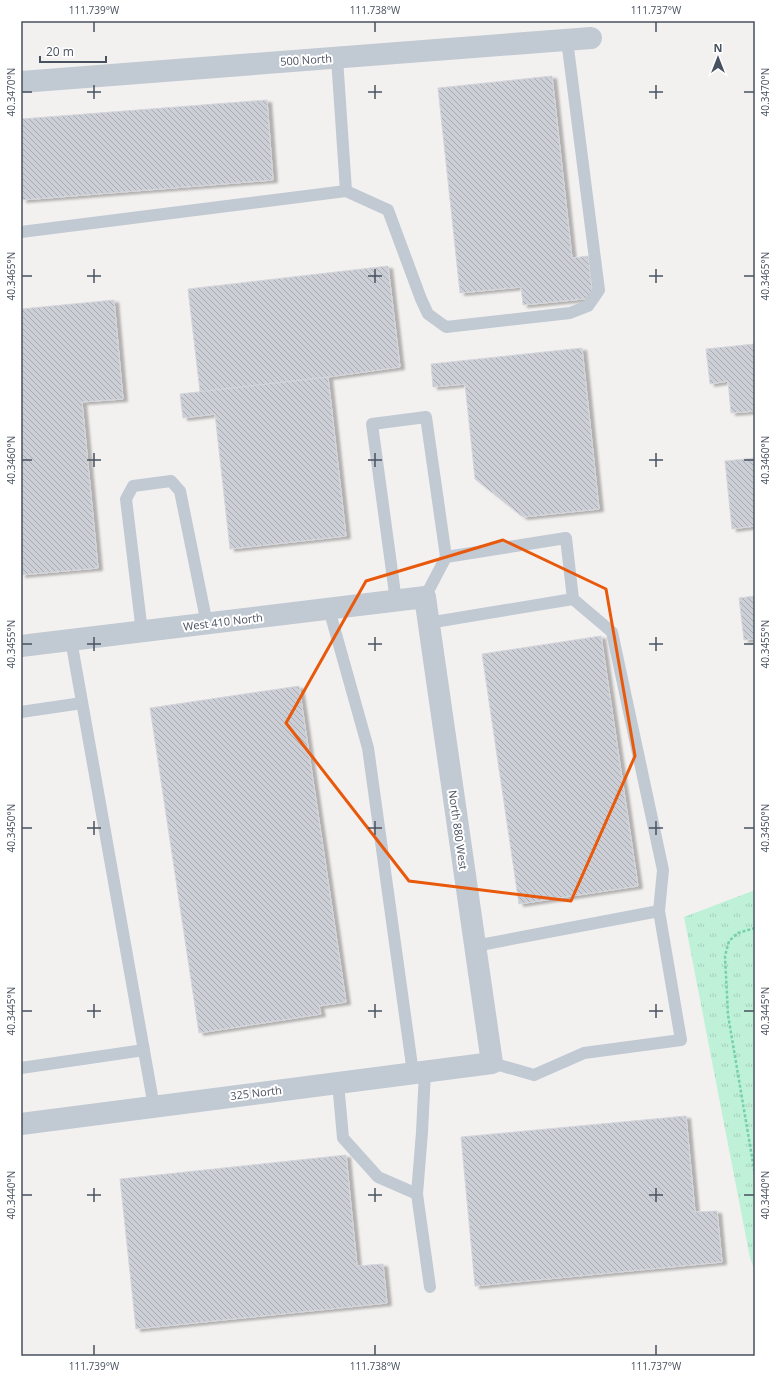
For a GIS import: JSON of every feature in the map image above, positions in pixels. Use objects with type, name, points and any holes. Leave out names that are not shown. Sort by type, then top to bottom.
[{"type":"street","name":"500 North","points":[[21,82],[591,38]]},
{"type":"street","name":"West 410 North","points":[[21,646],[425,597]]},
{"type":"street","name":"North 880 West","points":[[425,597],[492,1063]]},
{"type":"street","name":"325 North","points":[[21,1124],[492,1063]]},
{"type":"lane","points":[[21,232],[346,191],[388,210],[423,304],[428,314],[446,327],[570,313],[588,306],[599,290],[567,40]]},
{"type":"lane","points":[[337,58],[346,191]]},
{"type":"lane","points":[[396,601],[372,424],[426,417],[446,557],[425,597]]},
{"type":"lane","points":[[142,632],[126,499],[133,486],[172,481],[180,491],[207,624]]},
{"type":"lane","points":[[446,557],[566,538],[573,599],[612,632],[663,870],[659,911],[681,1040],[584,1053],[534,1075],[492,1063]]},
{"type":"lane","points":[[428,623],[573,599]]},
{"type":"lane","points":[[329,609],[368,748],[419,1072],[422,1132],[417,1194],[430,1287]]},
{"type":"lane","points":[[71,640],[154,1107]]},
{"type":"lane","points":[[21,712],[82,703]]},
{"type":"lane","points":[[475,946],[659,911]]},
{"type":"lane","points":[[21,1068],[144,1050]]},
{"type":"lane","points":[[338,1083],[343,1138],[378,1177],[417,1194]]},
{"type":"path","points":[[755,928],[738,933],[730,941],[725,956],[728,1015],[755,1175]]},
{"type":"highlighted area","points":[[503,540],[606,589],[635,756],[571,901],[409,881],[286,723],[366,581]]},
{"type":"green space","points":[[755,890],[755,1271],[750,1258],[684,917]]},
{"type":"building","points":[[552,76],[572,258],[588,256],[593,298],[523,305],[521,287],[460,293],[438,88]]},
{"type":"building","points":[[267,100],[273,180],[22,200],[21,119]]},
{"type":"building","points":[[388,266],[400,367],[200,392],[188,289]]},
{"type":"building","points":[[114,300],[123,399],[82,402],[98,568],[21,575],[21,309]]},
{"type":"building","points":[[754,344],[755,411],[731,413],[728,381],[710,384],[706,349]]},
{"type":"building","points":[[582,348],[599,509],[523,517],[475,479],[465,384],[433,387],[431,364]]},
{"type":"building","points":[[328,377],[346,536],[230,549],[215,414],[183,418],[180,394]]},
{"type":"building","points":[[755,458],[755,526],[732,529],[725,461]]},
{"type":"building","points":[[755,596],[755,639],[744,640],[739,598]]},
{"type":"building","points":[[601,636],[638,886],[519,904],[482,654]]},
{"type":"building","points":[[299,686],[346,1002],[319,1006],[321,1014],[199,1033],[150,708]]},
{"type":"building","points":[[686,1116],[695,1212],[717,1211],[722,1262],[475,1286],[461,1137]]},
{"type":"building","points":[[346,1155],[357,1266],[383,1264],[387,1303],[136,1329],[120,1179]]}]
